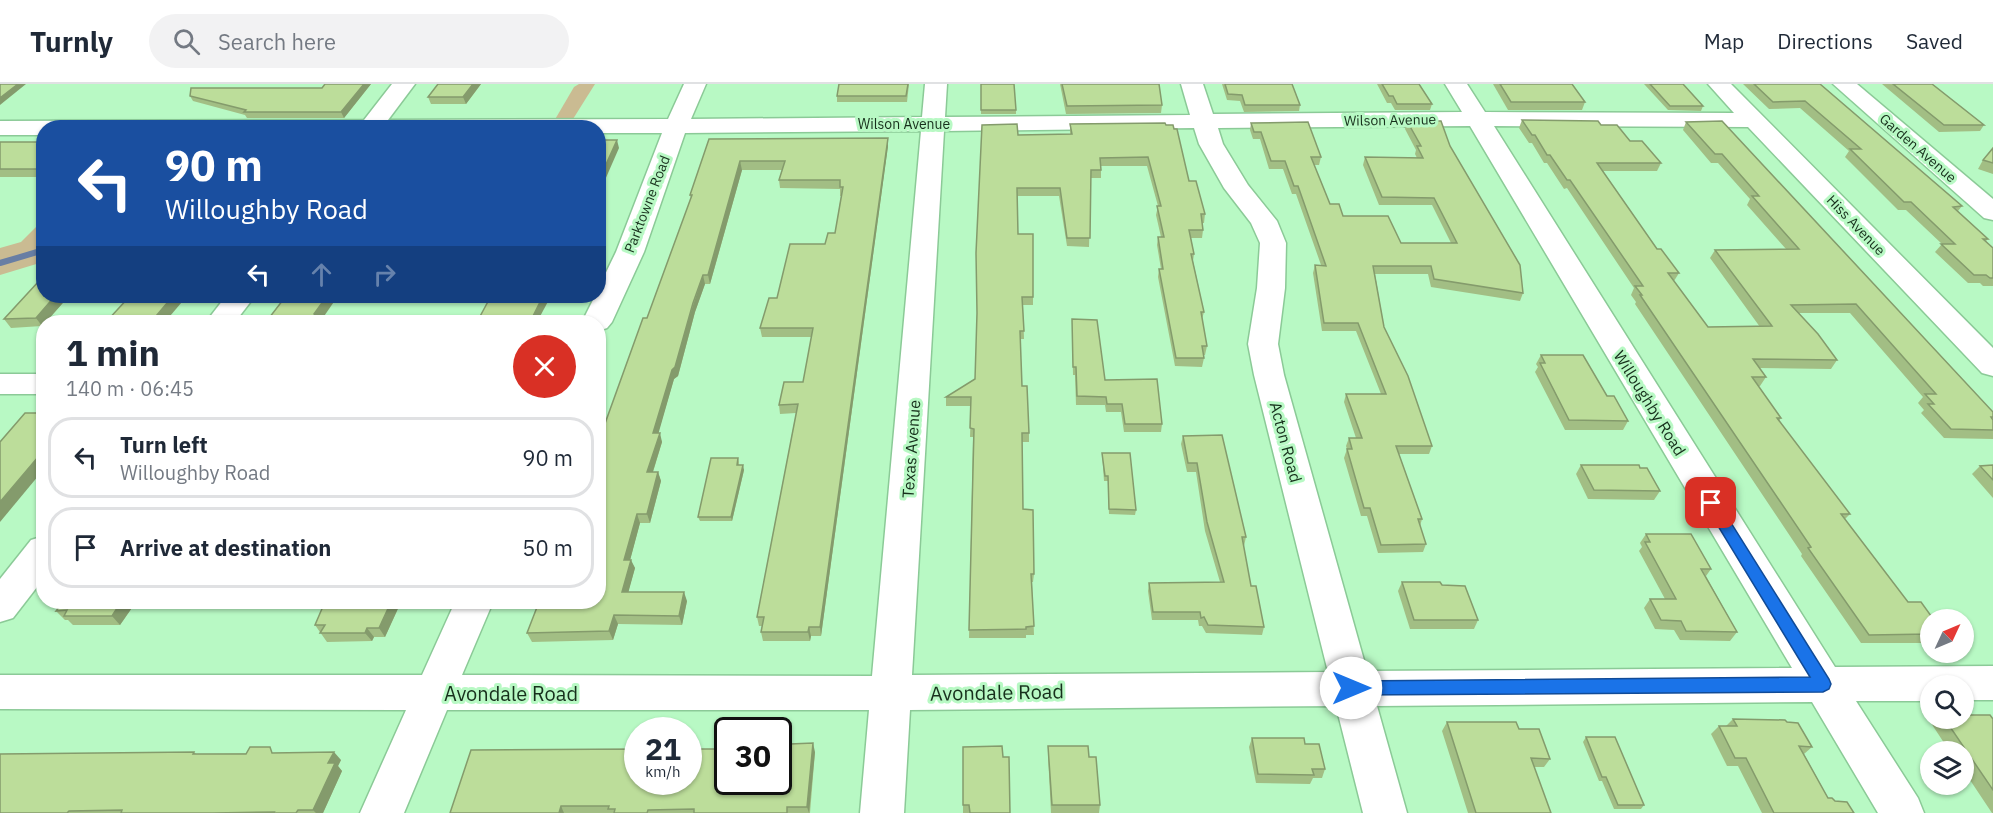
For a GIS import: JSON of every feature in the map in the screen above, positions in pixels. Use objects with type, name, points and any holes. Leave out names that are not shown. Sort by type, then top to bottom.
[{"type":"street","points":[[376,120],[404,84]]},
{"type":"street","name":"Parktowne Road","points":[[606,303],[630,252],[676,126],[695,84]]},
{"type":"street","name":"Texas Avenue","points":[[882,813],[935,124],[936,84]]},
{"type":"street","name":"Acton Road","points":[[1192,84],[1202,122],[1220,162],[1264,221],[1273,243],[1263,344],[1385,813]]},
{"type":"street","name":"Willoughby Road","points":[[1456,84],[1902,813]]},
{"type":"street","name":"Hiss Avenue","points":[[1719,84],[1993,366]]},
{"type":"street","name":"Garden Avenue","points":[[1844,84],[1993,212]]},
{"type":"street","name":"Wilson Avenue","points":[[606,126],[1476,119],[1754,120]]},
{"type":"street","points":[[0,128],[36,128]]},
{"type":"street","points":[[226,315],[235,303]]},
{"type":"street","points":[[0,384],[36,384]]},
{"type":"street","points":[[0,607],[36,560]]},
{"type":"street","points":[[382,813],[471,609]]},
{"type":"street","name":"Avondale Road","points":[[0,692],[892,693],[1993,683]]},
{"type":"shaded area","points":[[579,84],[595,84],[572,120],[555,120],[574,87]]},
{"type":"shaded area","points":[[36,227],[36,264],[0,275],[0,248],[21,242]]},
{"type":"building","points":[[0,84],[18,84],[0,98]]},
{"type":"building","points":[[325,84],[364,84],[341,112],[244,112],[246,110],[190,96],[191,88],[322,88]]},
{"type":"building","points":[[438,84],[473,84],[463,97],[428,97]]},
{"type":"building","points":[[839,84],[908,84],[906,96],[837,96]]},
{"type":"building","points":[[981,84],[1014,84],[1016,110],[981,110]]},
{"type":"building","points":[[1062,84],[1159,84],[1162,105],[1067,106]]},
{"type":"building","points":[[1225,84],[1292,84],[1300,105],[1245,105],[1242,95],[1228,94]]},
{"type":"building","points":[[1382,84],[1419,84],[1432,104],[1397,104]]},
{"type":"building","points":[[1500,84],[1572,84],[1585,102],[1511,102]]},
{"type":"building","points":[[1650,84],[1683,84],[1703,106],[1670,106]]},
{"type":"building","points":[[1754,84],[1820,84],[1962,206],[1953,207],[1988,239],[1983,239],[1993,248],[1993,278],[1986,275],[1974,275],[1941,244],[1955,244],[1911,202],[1904,202],[1850,149],[1861,149],[1805,101],[1773,102]]},
{"type":"building","points":[[1893,84],[1932,84],[1984,125],[1944,125]]},
{"type":"building","points":[[1522,120],[1598,121],[1601,125],[1617,125],[1630,141],[1642,141],[1661,163],[1597,163],[1657,249],[1661,249],[1679,273],[1668,273],[1708,327],[1772,326],[1715,250],[1799,249],[1752,196],[1759,196],[1722,154],[1715,154],[1686,122],[1722,121],[1993,412],[1993,417],[1991,417],[1993,430],[1951,429],[1928,404],[1934,404],[1925,394],[1936,394],[1856,304],[1791,305],[1818,334],[1837,360],[1753,359],[1766,377],[1752,377],[1781,418],[1777,418],[1850,514],[1841,514],[1908,602],[1921,602],[1926,609],[1920,609],[1920,634],[1869,635],[1808,548],[1811,547],[1635,286],[1643,286],[1570,180],[1567,180],[1550,155],[1547,155],[1535,135],[1532,135]]},
{"type":"building","points":[[1407,121],[1441,121],[1450,146],[1520,265],[1523,293],[1434,279],[1431,266],[1373,266],[1384,327],[1408,376],[1432,446],[1396,446],[1422,519],[1418,519],[1426,544],[1381,545],[1370,508],[1364,508],[1347,449],[1352,449],[1349,438],[1362,438],[1346,394],[1386,394],[1358,323],[1324,323],[1315,265],[1326,266],[1298,186],[1294,186],[1285,161],[1271,161],[1261,132],[1254,132],[1251,123],[1308,122],[1321,157],[1311,157],[1330,204],[1339,204],[1343,216],[1388,216],[1401,243],[1457,243],[1434,198],[1382,197],[1365,157],[1423,158],[1417,146],[1421,146]]},
{"type":"building","points":[[1165,123],[1177,129],[1189,181],[1196,181],[1205,214],[1201,214],[1203,230],[1189,230],[1194,254],[1191,254],[1204,312],[1201,312],[1207,346],[1202,346],[1204,358],[1176,358],[1159,269],[1163,269],[1158,237],[1164,237],[1157,206],[1161,206],[1148,157],[1100,158],[1101,170],[1091,170],[1090,238],[1067,238],[1060,188],[1017,188],[1018,234],[1033,234],[1033,297],[1022,297],[1024,331],[1020,331],[1022,386],[1027,386],[1029,433],[1022,433],[1023,509],[1033,510],[1034,574],[1031,574],[1034,626],[1026,627],[1026,629],[969,630],[974,429],[970,428],[971,397],[946,397],[975,379],[976,253],[982,125],[1017,124],[1018,135],[1072,134],[1070,124]]},
{"type":"building","points":[[888,138],[820,627],[809,627],[808,632],[761,632],[764,617],[757,617],[798,404],[779,405],[784,382],[803,382],[813,328],[760,328],[769,298],[777,298],[790,244],[825,244],[828,233],[835,233],[843,187],[840,187],[840,180],[779,180],[785,161],[740,161],[708,275],[703,275],[693,303],[653,433],[660,433],[647,472],[658,472],[647,514],[637,514],[624,560],[631,560],[622,592],[684,592],[679,616],[614,615],[609,631],[527,633],[536,609],[606,609],[606,421],[643,318],[647,318],[692,195],[690,195],[709,139]]},
{"type":"building","points":[[606,140],[617,140],[606,164]]},
{"type":"building","points":[[0,142],[36,142],[36,169],[0,169]]},
{"type":"building","points":[[1993,148],[1993,163],[1983,160]]},
{"type":"building","points":[[36,284],[36,303],[49,303],[36,315],[36,318],[4,319]]},
{"type":"building","points":[[124,303],[167,303],[157,315],[112,315]]},
{"type":"building","points":[[281,303],[322,303],[315,315],[271,315]]},
{"type":"building","points":[[487,303],[540,303],[534,315],[481,315]]},
{"type":"building","points":[[1072,319],[1097,320],[1105,380],[1157,379],[1162,424],[1125,424],[1122,404],[1107,404],[1106,397],[1077,396],[1076,367],[1073,367]]},
{"type":"building","points":[[1541,355],[1583,355],[1607,396],[1614,396],[1628,421],[1569,420],[1540,363],[1545,363]]},
{"type":"building","points":[[25,413],[36,413],[36,459],[0,502],[0,442]]},
{"type":"building","points":[[1222,435],[1246,537],[1242,537],[1251,586],[1256,586],[1264,627],[1208,625],[1204,617],[1201,618],[1200,612],[1153,612],[1149,583],[1224,582],[1207,522],[1197,463],[1188,463],[1183,436]]},
{"type":"building","points":[[1102,453],[1130,453],[1136,510],[1109,509],[1108,476],[1105,476]]},
{"type":"building","points":[[711,458],[738,458],[737,465],[743,465],[731,517],[698,517]]},
{"type":"building","points":[[1581,465],[1639,465],[1640,468],[1647,468],[1660,491],[1594,490]]},
{"type":"building","points":[[1993,465],[1993,480],[1980,466]]},
{"type":"building","points":[[1646,534],[1691,534],[1711,569],[1701,569],[1737,632],[1686,631],[1681,621],[1661,620],[1650,599],[1676,599],[1645,542],[1650,542]]},
{"type":"building","points":[[1402,582],[1440,582],[1442,585],[1465,586],[1478,620],[1414,620]]},
{"type":"building","points":[[58,609],[116,609],[112,616],[64,616],[67,610],[56,611]]},
{"type":"building","points":[[322,609],[388,609],[379,628],[367,628],[365,633],[320,633],[325,625],[315,625]]},
{"type":"building","points":[[1974,715],[1990,715],[1993,719],[1993,790],[1974,762],[1974,741],[1960,741],[1951,729],[1974,729]]},
{"type":"building","points":[[1733,719],[1785,720],[1798,723],[1812,747],[1799,746],[1828,798],[1847,802],[1854,813],[1774,813],[1746,758],[1735,758],[1719,726],[1737,726]]},
{"type":"building","points":[[1447,722],[1516,722],[1519,729],[1539,729],[1550,759],[1531,758],[1551,813],[1476,813]]},
{"type":"building","points":[[1586,737],[1615,737],[1644,805],[1618,805],[1606,777],[1602,777]]},
{"type":"building","points":[[1252,738],[1304,738],[1305,744],[1319,744],[1325,769],[1312,769],[1314,775],[1258,774]]},
{"type":"building","points":[[813,743],[807,807],[787,807],[787,813],[694,813],[694,809],[614,813],[615,809],[608,809],[609,806],[561,806],[559,813],[450,813],[471,750],[624,749],[624,795],[702,795],[702,749],[714,749],[714,795],[792,795],[792,744]]},
{"type":"building","points":[[1002,746],[1003,757],[1009,757],[1010,813],[970,813],[969,805],[963,805],[963,747]]},
{"type":"building","points":[[1048,746],[1088,746],[1089,757],[1096,757],[1100,805],[1052,805]]},
{"type":"building","points":[[250,747],[270,747],[272,753],[334,752],[328,763],[335,763],[313,810],[298,810],[296,813],[121,813],[122,810],[0,813],[0,754],[194,752],[193,754],[246,754]]},
{"type":"waterway","points":[[0,263],[36,252]]},
{"type":"route","points":[[1351,688],[1823,684],[1711,503]]}]
